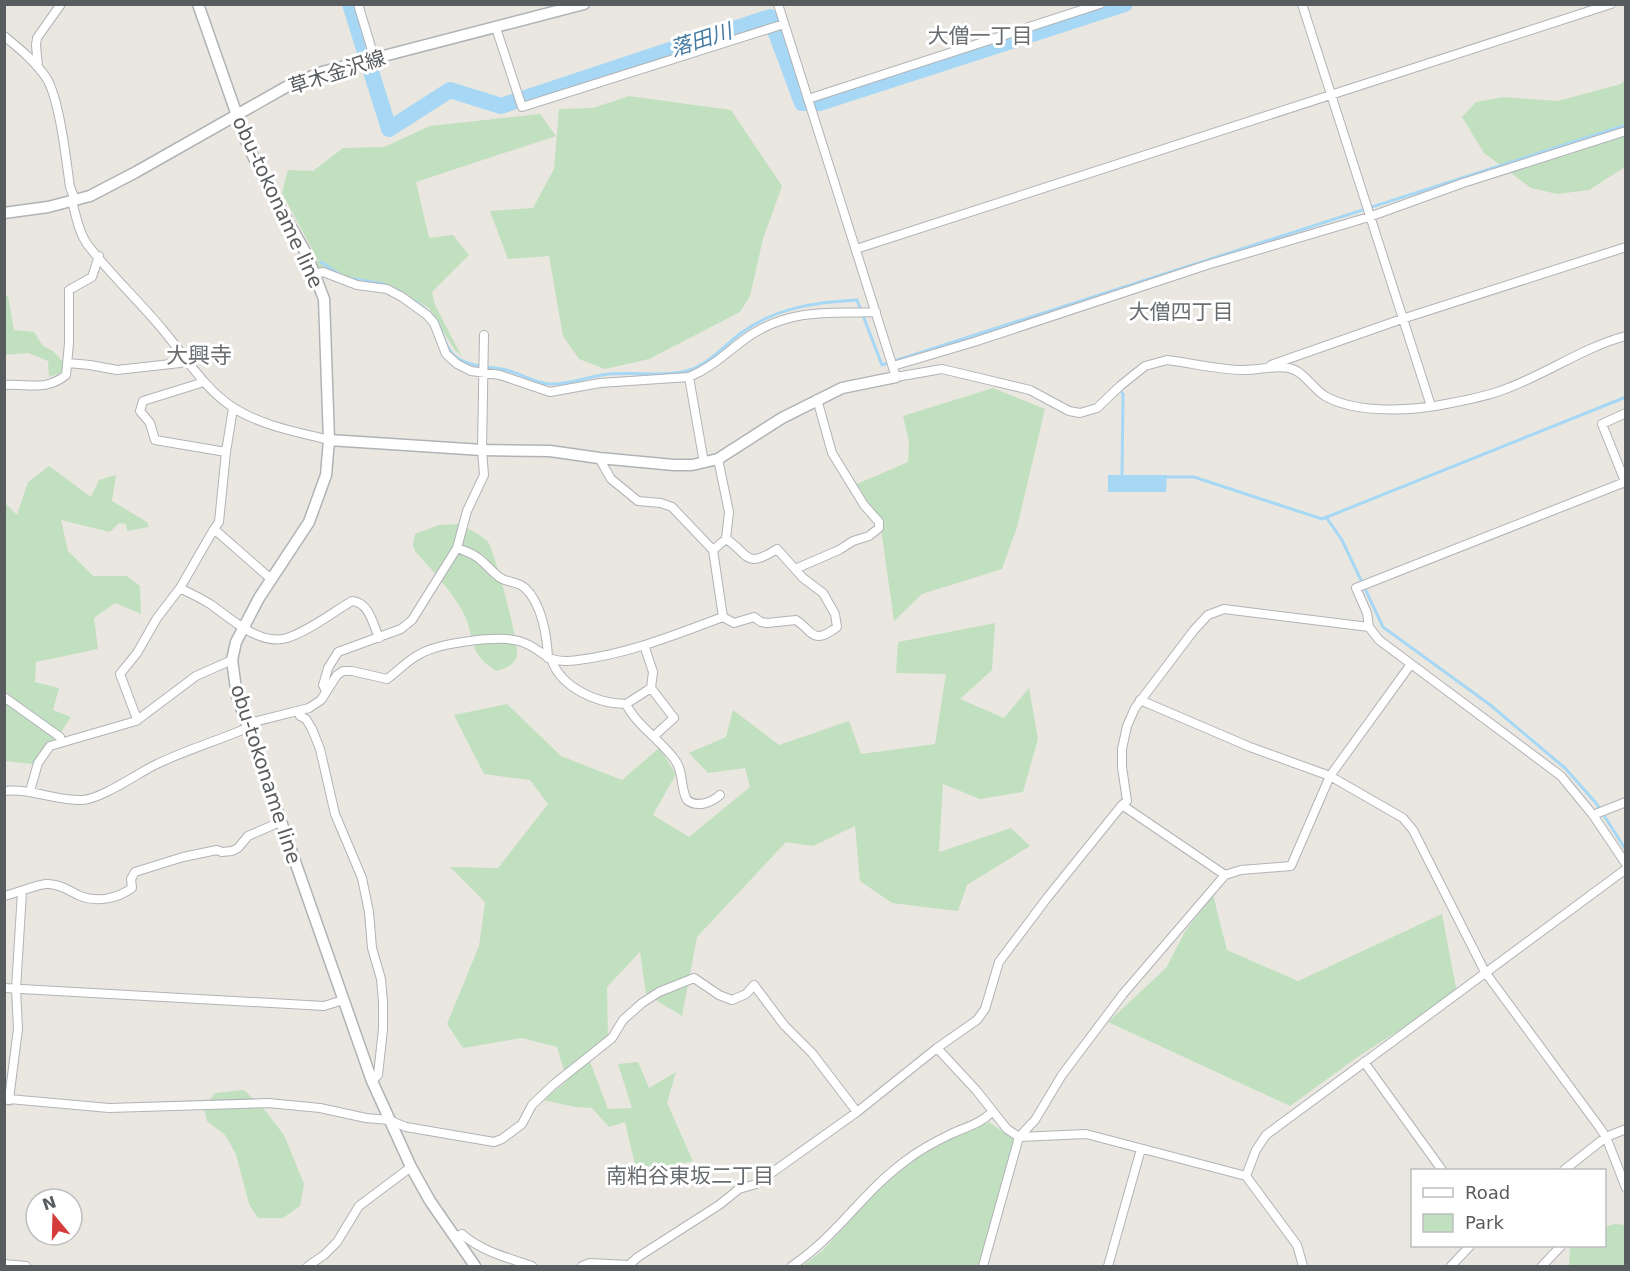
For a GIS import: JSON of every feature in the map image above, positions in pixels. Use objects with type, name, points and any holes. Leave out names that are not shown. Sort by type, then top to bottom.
[{"type":"main road","name":"obu-tokoname line","points":[[198,4],[246,141],[307,255],[324,299],[329,440],[326,475],[309,522],[271,579],[236,642],[232,660],[237,696],[372,1081],[411,1167],[430,1201],[475,1266]]},
{"type":"main road","name":"草木金沢線","points":[[4,213],[90,196],[304,79],[374,57],[584,4]]},
{"type":"main road","points":[[329,440],[482,450],[550,451],[674,465],[704,463],[718,459],[817,399],[848,385],[895,371]]},
{"type":"street","points":[[38,67],[37,38],[61,4]]},
{"type":"street","points":[[358,4],[374,57]]},
{"type":"street","points":[[778,4],[895,371]]},
{"type":"street","points":[[808,99],[1100,4]]},
{"type":"street","points":[[1302,4],[1431,406]]},
{"type":"street","points":[[856,249],[1611,4]]},
{"type":"street","points":[[496,28],[522,107],[784,24]]},
{"type":"street","points":[[4,36],[38,67],[48,80],[55,100],[73,201],[80,230],[87,243],[217,396],[233,408],[261,421],[329,440]]},
{"type":"street","points":[[895,371],[974,342],[1207,264],[1369,218],[1463,183],[1626,131]]},
{"type":"street","points":[[1261,368],[1402,319],[1626,247]]},
{"type":"street","points":[[4,385],[26,387],[56,383],[66,375],[69,290],[92,277],[99,256]]},
{"type":"street","points":[[314,274],[323,272],[357,285],[387,289],[402,297],[434,322],[446,354],[457,364],[471,371],[500,375],[550,392],[600,383],[689,377],[707,370],[756,332],[782,320],[838,311],[876,312]]},
{"type":"street","points":[[326,691],[323,685],[328,668],[338,652],[401,630],[412,620],[457,548],[467,511],[484,475],[482,450],[484,335]]},
{"type":"street","points":[[895,371],[942,369],[1030,390],[1069,411],[1080,413],[1097,408],[1132,375],[1158,361],[1167,360],[1233,369],[1292,368],[1326,397],[1366,408],[1389,410],[1431,406],[1487,395],[1509,388],[1578,354],[1626,336]]},
{"type":"street","points":[[68,363],[123,370],[138,366],[180,363],[186,360]]},
{"type":"street","points":[[689,377],[704,463]]},
{"type":"street","points":[[204,382],[145,399],[140,411],[150,423],[155,440],[226,452]]},
{"type":"street","points":[[795,569],[868,536],[879,528],[879,522],[864,505],[832,453],[817,399]]},
{"type":"street","points":[[137,719],[120,674],[137,653],[157,618],[180,588],[219,522],[233,408]]},
{"type":"street","points":[[1626,413],[1602,424],[1625,483],[1356,588],[1367,613],[1369,627],[1379,640],[1552,768],[1593,815],[1626,864]]},
{"type":"street","points":[[599,458],[611,479],[640,502],[661,503],[672,507],[713,549],[723,617]]},
{"type":"street","points":[[713,549],[726,538],[729,512],[718,459]]},
{"type":"street","points":[[214,529],[271,579]]},
{"type":"street","points":[[4,791],[30,791],[69,799],[90,799],[157,764],[247,726],[287,712],[298,712],[316,704],[337,675],[343,671],[387,679],[420,654],[482,639],[499,638],[520,641],[550,659],[578,660],[644,645],[723,617],[735,623],[754,617],[766,623],[796,620],[813,635],[824,635],[837,627],[830,603],[819,588],[810,584],[777,549],[767,556],[752,559],[745,557],[726,538]]},
{"type":"street","points":[[457,548],[477,555],[504,581],[524,587],[532,597],[543,621],[550,659],[556,672],[565,682],[606,702],[626,704],[651,688]]},
{"type":"street","points":[[180,588],[211,605],[242,629],[270,638],[284,639],[295,635],[352,601],[357,601],[365,606],[379,638]]},
{"type":"street","points":[[582,1266],[590,1263],[630,1266],[638,1257],[719,1205],[739,1189],[756,1184],[977,1020],[985,1009],[999,962],[1047,898],[1127,801],[1122,749],[1127,726],[1140,700],[1208,615],[1224,609],[1369,627]]},
{"type":"street","points":[[644,645],[653,672],[651,688],[674,718],[654,736]]},
{"type":"street","points":[[30,791],[33,775],[50,746],[137,719],[196,676],[232,660]]},
{"type":"street","points":[[983,1266],[1019,1137],[1035,1120],[1062,1075],[1124,994],[1225,875],[1241,870],[1291,866],[1330,776],[1412,664]]},
{"type":"street","points":[[4,697],[42,722],[60,737],[61,742]]},
{"type":"street","points":[[1140,700],[1250,747],[1330,776],[1408,823],[1485,972],[1606,1137],[1626,1188]]},
{"type":"street","points":[[626,704],[631,714],[678,764],[687,800],[692,804],[700,804],[720,795]]},
{"type":"street","points":[[298,712],[312,729],[320,749],[335,814],[362,878],[369,912],[372,948],[381,979],[383,1002],[383,1029],[378,1075],[372,1081]]},
{"type":"street","points":[[1593,815],[1626,802]]},
{"type":"street","points":[[1122,805],[1225,875]]},
{"type":"street","points":[[4,896],[46,884],[59,886],[81,896],[108,899],[132,888],[131,879],[135,872],[183,857],[217,850],[232,851],[238,848],[248,836],[280,822]]},
{"type":"street","points":[[1246,1176],[1256,1150],[1266,1135],[1626,869]]},
{"type":"street","points":[[22,892],[16,989],[18,1029],[7,1099],[109,1108],[268,1103],[320,1108],[389,1120],[406,1127],[494,1142],[522,1125],[532,1105],[553,1084],[612,1038],[623,1020],[642,1003],[659,992],[694,978],[719,995],[732,1000],[746,994],[754,985],[784,1025],[812,1053],[856,1112]]},
{"type":"street","points":[[4,988],[324,1006],[343,1000]]},
{"type":"street","points":[[937,1048],[976,1090],[1010,1132],[1019,1137],[1086,1134],[1246,1176],[1297,1245],[1303,1266]]},
{"type":"street","points":[[1364,1062],[1441,1169]]},
{"type":"street","points":[[792,1266],[821,1245],[876,1185],[904,1162],[939,1140],[984,1120],[992,1112]]},
{"type":"street","points":[[1565,1169],[1606,1137],[1626,1129]]},
{"type":"street","points":[[1108,1266],[1141,1149]]},
{"type":"street","points":[[308,1266],[337,1242],[359,1206],[411,1167]]},
{"type":"street","points":[[455,1237],[462,1234],[472,1243],[532,1266]]},
{"type":"street","points":[[1451,1266],[1468,1247]]},
{"type":"street","points":[[1542,1266],[1559,1247]]},
{"type":"street","points":[[4,1264],[26,1266]]},
{"type":"green space","points":[[1625,80],[1625,167],[1589,190],[1557,194],[1531,188],[1484,153],[1462,117],[1476,102],[1504,97],[1558,101],[1621,84]]},
{"type":"green space","points":[[629,96],[731,110],[782,186],[763,239],[750,296],[740,312],[649,359],[605,369],[579,359],[563,336],[549,256],[508,259],[490,211],[533,208],[554,169],[559,109],[593,108]]},
{"type":"green space","points":[[540,114],[556,136],[416,182],[429,238],[453,235],[469,255],[432,292],[435,305],[462,357],[454,349],[429,308],[398,290],[378,282],[353,279],[319,268],[311,247],[282,193],[288,170],[313,171],[343,148],[384,147],[430,126]]},
{"type":"green space","points":[[8,296],[14,330],[34,332],[43,346],[53,351],[64,363],[61,373],[49,377],[48,361],[28,353],[5,355],[5,297]]},
{"type":"green space","points":[[993,388],[1045,409],[1017,527],[1002,569],[922,594],[894,621],[880,522],[857,484],[908,462],[909,442],[903,416]]},
{"type":"green space","points":[[49,466],[91,497],[99,480],[116,475],[112,501],[147,522],[149,527],[127,531],[126,524],[119,523],[110,532],[61,520],[68,551],[93,576],[127,576],[140,586],[141,614],[115,603],[94,618],[98,649],[36,662],[35,682],[59,688],[53,710],[71,717],[58,737],[32,764],[5,761],[5,702],[35,723],[39,719],[5,691],[4,502],[17,515],[28,482]]},
{"type":"green space","points":[[460,524],[488,542],[511,617],[517,647],[516,659],[506,668],[496,671],[479,656],[460,607],[445,585],[415,551],[413,545],[415,534],[439,525]]},
{"type":"green space","points":[[995,623],[992,670],[960,699],[1004,718],[1029,688],[1038,739],[1023,792],[980,799],[943,784],[939,852],[1011,828],[1030,846],[967,885],[958,911],[892,903],[860,881],[855,826],[813,846],[786,842],[697,937],[682,1016],[646,994],[640,952],[607,987],[608,1039],[587,1054],[608,1109],[632,1108],[618,1064],[638,1062],[649,1088],[676,1072],[667,1103],[693,1161],[637,1173],[625,1122],[609,1127],[592,1108],[543,1100],[567,1081],[557,1047],[522,1038],[463,1048],[447,1024],[479,946],[485,902],[450,867],[498,868],[548,804],[530,780],[484,774],[454,715],[507,704],[561,756],[622,780],[659,748],[676,774],[653,815],[689,837],[750,787],[745,768],[708,773],[689,753],[726,737],[733,710],[779,745],[849,721],[861,754],[935,744],[946,674],[896,673],[898,642]]},
{"type":"green space","points":[[1213,895],[1227,950],[1298,981],[1442,914],[1457,993],[1356,1058],[1290,1106],[1108,1022],[1166,968],[1186,930]]},
{"type":"green space","points":[[244,1090],[264,1109],[284,1135],[304,1184],[300,1206],[283,1218],[258,1218],[249,1204],[236,1154],[225,1135],[207,1121],[204,1109],[215,1093]]},
{"type":"green space","points":[[989,1122],[1016,1141],[980,1266],[802,1266],[822,1251],[894,1173],[936,1145]]},
{"type":"green space","points":[[1614,1224],[1625,1225],[1625,1266],[1569,1266],[1571,1247],[1606,1247],[1606,1227]]},
{"type":"water","points":[[1108,475],[1167,475],[1166,492],[1108,492]]},
{"type":"waterway","name":"落田川","points":[[350,4],[389,129],[450,90],[501,106],[770,17],[802,103],[820,103],[1125,4]]},
{"type":"waterway","points":[[415,301],[433,316],[455,357],[472,364],[511,371],[549,384],[602,375],[663,374],[686,371],[703,364],[754,324],[782,312],[826,302],[857,300],[882,365],[1626,125]]},
{"type":"waterway","points":[[321,262],[339,274]]},
{"type":"waterway","points":[[348,278],[384,284],[401,293]]},
{"type":"waterway","points":[[1121,391],[1123,394],[1122,476]]},
{"type":"waterway","points":[[1163,477],[1194,477],[1322,519],[1626,397]]},
{"type":"waterway","points":[[1326,517],[1342,540],[1383,627],[1489,704],[1565,768],[1596,803],[1626,850]]},
{"type":"district","name":"大僧一丁目","points":[[980,36]]},
{"type":"district","name":"大僧四丁目","points":[[1181,312]]},
{"type":"district","name":"大興寺","points":[[199,355]]},
{"type":"district","name":"南粕谷東坂二丁目","points":[[690,1176]]}]
